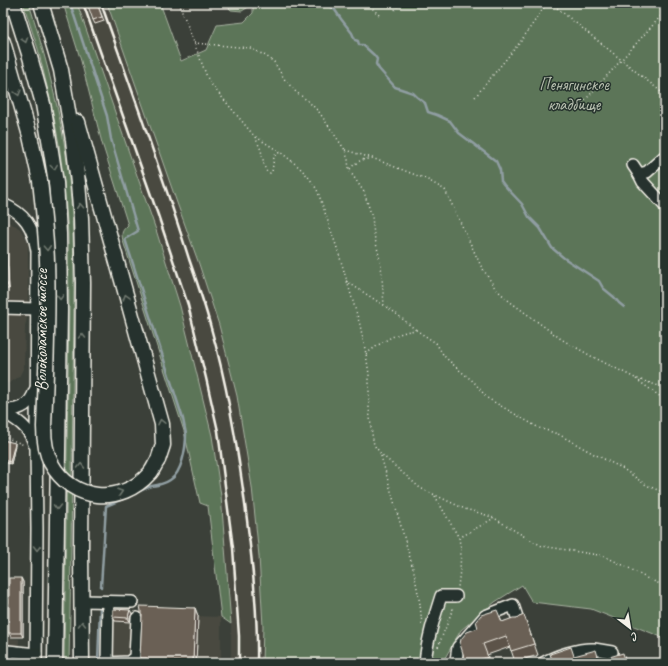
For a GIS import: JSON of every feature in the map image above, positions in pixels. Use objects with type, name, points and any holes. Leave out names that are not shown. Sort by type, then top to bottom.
[{"type":"main road","name":"Волоколамское шоссе","points":[[13,3],[43,104],[56,183],[59,234],[60,310],[55,663]]},
{"type":"main road","points":[[3,42],[30,136],[40,181],[44,211],[47,262],[47,336],[44,440],[47,453],[60,476],[73,486],[88,493],[104,495],[121,493],[136,486],[151,472],[158,460],[163,445],[162,424],[82,134],[41,3]]},
{"type":"main road","points":[[61,70],[73,140],[81,218],[83,283],[81,552],[82,663]]},
{"type":"street","points":[[639,174],[647,172],[665,156]]},
{"type":"street","points":[[633,165],[643,182],[665,206]]},
{"type":"street","points":[[3,204],[12,208],[22,216],[29,225],[35,238],[37,251],[36,388],[32,448]]},
{"type":"street","points":[[3,308],[37,308]]},
{"type":"street","points":[[3,411],[25,405],[33,397],[36,388]]},
{"type":"street","points":[[3,411],[24,426],[30,433],[36,495],[37,529],[36,659],[8,651],[7,663]]},
{"type":"street","points":[[36,495],[58,412]]},
{"type":"street","points":[[425,663],[426,651],[433,620],[441,596],[456,596]]},
{"type":"street","points":[[82,602],[132,602]]},
{"type":"street","points":[[108,602],[107,663],[129,662],[135,657],[137,618]]},
{"type":"street","points":[[454,663],[456,660],[458,647],[485,616],[513,606],[519,623]]},
{"type":"street","points":[[543,663],[560,655],[575,651],[592,649],[612,652]]},
{"type":"path","points":[[179,3],[203,69],[211,84],[255,137],[261,150],[263,163],[267,172],[272,172],[274,156],[280,152]]},
{"type":"path","points":[[367,3],[381,17]]},
{"type":"path","points":[[395,10],[399,3]]},
{"type":"path","points":[[475,97],[521,41],[547,3]]},
{"type":"path","points":[[551,3],[665,95]]},
{"type":"path","points":[[577,109],[660,16],[665,15]]},
{"type":"path","points":[[194,44],[250,48],[266,56],[274,62],[285,80],[296,92],[319,112],[346,150],[349,170],[364,192],[372,217],[374,235],[381,264],[384,305]]},
{"type":"path","points":[[255,137],[280,152],[306,173],[318,192],[360,325],[366,354],[372,434],[374,445],[381,454],[420,488],[465,509],[494,518],[542,546],[604,556],[646,578],[665,586]]},
{"type":"path","points":[[346,150],[372,158],[426,179],[445,190],[481,266],[495,288],[509,301],[561,339],[591,356],[635,378],[665,388]]},
{"type":"path","points":[[349,170],[354,164],[363,159],[372,158]]},
{"type":"path","points":[[346,280],[394,312],[436,344],[444,356],[474,382],[487,398],[538,428],[558,434],[622,468],[646,485],[665,493]]},
{"type":"path","points":[[366,354],[384,340],[406,331],[416,330]]},
{"type":"path","points":[[635,378],[665,400]]},
{"type":"path","points":[[3,436],[32,448]]},
{"type":"path","points":[[381,454],[414,572],[420,604],[422,629]]},
{"type":"path","points":[[435,496],[459,538],[461,552],[456,601],[436,651]]},
{"type":"path","points":[[459,538],[494,518]]},
{"type":"shaded area","points":[[77,3],[107,3],[219,325],[237,396],[252,487],[259,556],[263,626],[262,663],[231,663],[231,624],[225,548],[212,436],[180,306],[156,230]]},
{"type":"shaded area","points":[[3,220],[20,229],[28,243],[28,314],[25,326],[24,367],[19,377],[9,383],[3,384]]},
{"type":"shaded area","points":[[113,613],[221,617],[221,663],[112,663]]},
{"type":"shaded area","points":[[3,630],[9,631],[10,638],[19,639],[18,663],[3,663]]},
{"type":"green space","points":[[23,3],[29,3],[53,89],[64,142],[71,202],[74,292],[69,663],[64,663],[69,306],[68,233],[59,144],[51,103],[38,49]]},
{"type":"green space","points":[[63,3],[77,3],[156,230],[180,306],[212,436],[221,496],[231,624],[221,617],[208,506],[200,503],[184,431],[123,241],[122,232],[128,225],[102,143],[81,61]]},
{"type":"green space","name":"Пенягинское кладбище","points":[[107,3],[160,3],[181,61],[206,50],[217,25],[244,22],[253,13],[253,3],[662,3],[665,5],[665,642],[659,636],[591,609],[532,602],[522,585],[495,602],[461,630],[442,663],[262,663],[263,626],[259,556],[252,487],[237,396],[219,325],[199,264]]},
{"type":"green space","points":[[224,3],[249,3],[250,6],[242,11],[231,10]]},
{"type":"building","points":[[87,3],[97,3],[102,17],[93,20]]},
{"type":"building","points":[[3,239],[6,281],[3,282]]},
{"type":"building","points":[[3,440],[15,443],[10,462],[3,460]]},
{"type":"building","points":[[9,578],[21,578],[21,633],[9,633]]},
{"type":"building","points":[[140,606],[195,608],[193,662],[169,661],[169,663],[147,663],[147,658],[140,658],[142,615]]},
{"type":"building","points":[[113,609],[130,610],[128,618],[113,617]]},
{"type":"building","points":[[497,610],[502,622],[524,615],[534,644],[511,651],[506,636],[483,644],[488,657],[472,663],[466,663],[460,644],[461,639],[467,632],[478,628],[476,621],[481,615]]},
{"type":"building","points":[[571,647],[574,656],[596,650],[599,660],[623,653],[626,663],[553,663],[550,654]]},
{"type":"waterway","points":[[70,3],[107,116],[111,139],[138,231],[125,239],[183,419],[186,434],[182,460],[178,472],[174,477],[166,482],[149,487],[132,495]]},
{"type":"waterway","points":[[321,3],[323,5],[330,6],[335,10],[352,33],[355,40],[358,41],[359,45],[363,45],[374,55],[377,59],[376,64],[379,69],[395,87],[413,93],[425,103],[428,112],[450,121],[459,133],[496,161],[500,170],[501,181],[522,204],[529,217],[540,228],[552,248],[564,258],[599,281],[603,288],[624,307]]},
{"type":"waterway","points":[[101,587],[106,506],[125,498]]},
{"type":"waterway","points":[[98,662],[100,608]]},
{"type":"railway","points":[[83,3],[158,215],[188,305],[206,378],[218,431],[233,548],[239,636],[239,663]]},
{"type":"railway","points":[[101,3],[201,294],[223,375],[237,447],[249,538],[256,609],[257,663]]}]
